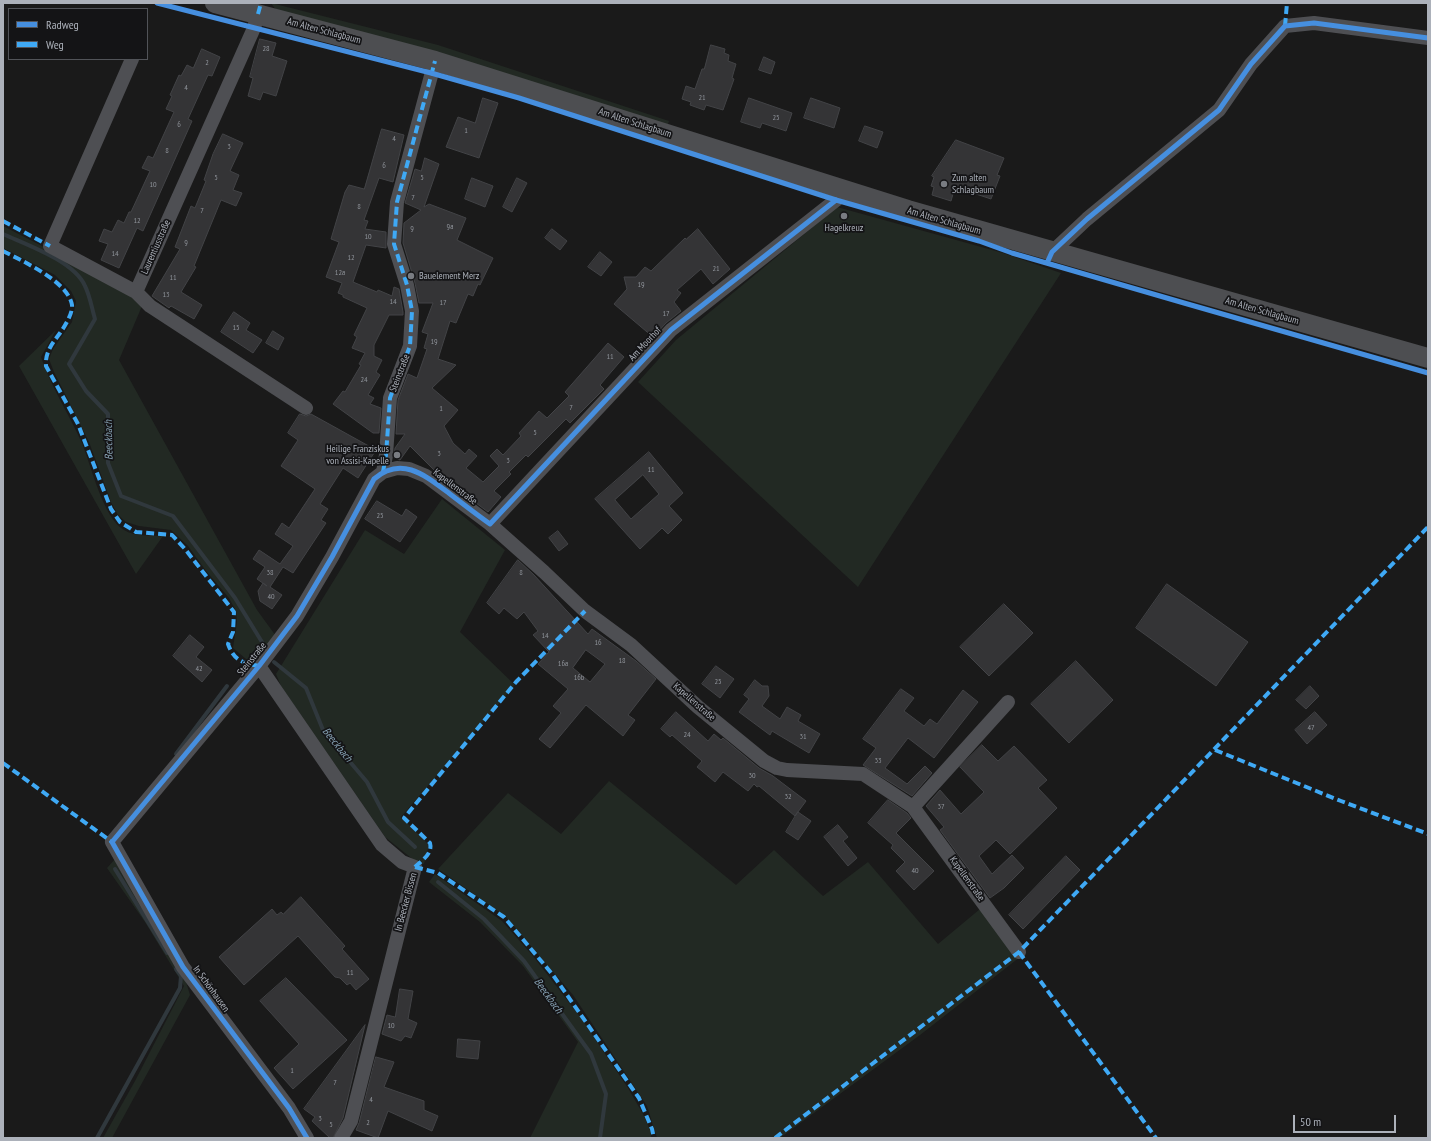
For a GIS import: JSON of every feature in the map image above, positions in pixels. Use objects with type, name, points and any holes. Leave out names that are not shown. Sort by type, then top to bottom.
[{"type":"main road","name":"Am Alten Schlagbaum","points":[[215,3],[435,61],[844,191],[1072,258],[1428,358]]},
{"type":"street","name":"Laurentiusstraße","points":[[136,292],[254,28],[258,14]]},
{"type":"street","points":[[1052,252],[1087,219],[1219,110],[1252,64],[1284,26],[1314,23],[1428,38]]},
{"type":"street","points":[[132,60],[50,246],[136,292],[150,306],[306,408]]},
{"type":"street","name":"Steinstraße","points":[[112,842],[259,666],[297,616],[332,557],[374,479],[383,472],[386,455],[390,398],[410,346],[412,311],[407,285],[394,244],[397,202],[435,61]]},
{"type":"street","name":"Am Moorhof","points":[[490,524],[671,330],[836,200],[844,191]]},
{"type":"street","name":"Kapellenstraße","points":[[383,472],[397,468],[409,469],[426,476],[490,524],[544,572],[584,611],[631,645],[698,707],[764,761],[777,768],[787,770],[863,774],[913,807],[1019,952]]},
{"type":"street","name":"In Beecker Bissen","points":[[259,666],[382,845],[402,862],[415,867],[390,961],[351,1121],[341,1138]]},
{"type":"street","points":[[913,807],[1008,702]]},
{"type":"street","name":"In Schönhausen","points":[[112,842],[183,967],[290,1108],[307,1138]]},
{"type":"shaded area","points":[[271,3],[438,45],[669,121],[667,127],[276,10]]},
{"type":"shaded area","points":[[837,207],[1003,253],[1061,273],[858,587],[638,382],[676,340]]},
{"type":"shaded area","points":[[3,226],[116,284],[142,306],[119,360],[257,610],[281,643],[262,670],[252,664],[233,648],[237,622],[236,611],[229,598],[206,571],[188,546],[171,530],[139,526],[126,522],[118,515],[111,502],[89,442],[49,359],[53,349],[72,322],[76,301],[71,291],[55,275],[3,248]]},
{"type":"shaded area","points":[[56,330],[41,357],[50,379],[82,443],[104,503],[117,524],[124,530],[138,535],[163,536],[136,574],[19,366]]},
{"type":"shaded area","points":[[442,499],[505,550],[460,632],[515,685],[401,817],[429,845],[424,864],[415,861],[385,837],[281,686],[276,674],[365,530],[404,554]]},
{"type":"shaded area","points":[[609,781],[736,885],[774,850],[823,896],[868,862],[938,944],[980,909],[1020,957],[920,1035],[780,1138],[657,1138],[647,1106],[573,995],[505,916],[438,869],[508,793],[561,834]]},
{"type":"shaded area","points":[[116,858],[186,982],[190,995],[112,1138],[103,1138],[135,1081],[184,986],[145,922],[107,868]]},
{"type":"shaded area","points":[[435,874],[502,921],[533,956],[581,1018],[628,1088],[643,1114],[651,1132],[651,1138],[530,1138],[578,1042],[523,966],[480,922],[429,882]]},
{"type":"building","points":[[260,39],[276,43],[272,56],[287,61],[276,96],[263,92],[260,100],[248,96],[253,78],[250,77]]},
{"type":"building","points":[[711,45],[725,49],[724,53],[729,55],[728,61],[736,64],[732,78],[734,79],[723,110],[706,105],[704,110],[690,105],[691,102],[682,99],[686,86],[695,89],[702,69],[704,69]]},
{"type":"building","points":[[202,49],[220,57],[212,76],[208,75],[188,119],[192,121],[143,231],[137,228],[119,268],[101,260],[108,244],[99,241],[104,229],[112,232],[118,220],[124,223],[129,212],[131,212],[150,171],[142,168],[148,156],[153,158],[174,112],[166,109],[172,96],[170,95],[179,75],[181,76],[187,65],[193,68]]},
{"type":"building","points":[[764,57],[775,62],[771,74],[759,70]]},
{"type":"building","points":[[483,98],[498,103],[479,158],[446,147],[458,117],[475,123]]},
{"type":"building","points":[[749,98],[792,113],[786,131],[762,123],[760,128],[741,122]]},
{"type":"building","points":[[811,98],[840,108],[834,128],[804,118]]},
{"type":"building","points":[[865,126],[883,132],[877,148],[859,141]]},
{"type":"building","points":[[382,129],[404,135],[393,182],[379,178],[364,220],[368,221],[365,229],[386,232],[386,248],[366,245],[353,282],[377,292],[378,290],[392,296],[394,287],[399,289],[403,315],[389,315],[374,345],[374,356],[382,360],[376,372],[380,375],[368,395],[374,398],[370,404],[381,408],[379,433],[373,433],[333,404],[343,391],[345,392],[361,365],[359,364],[365,353],[352,348],[357,337],[354,335],[367,308],[343,297],[343,295],[338,293],[342,283],[326,277],[339,242],[331,239],[345,192],[349,185],[364,189]]},
{"type":"building","points":[[223,134],[243,143],[230,171],[239,175],[233,190],[242,193],[236,206],[221,200],[194,266],[196,267],[181,292],[202,305],[194,319],[171,306],[169,308],[152,296],[180,249],[175,247],[191,206],[195,208],[206,181],[204,180],[213,154]]},
{"type":"building","points":[[956,140],[1004,158],[997,175],[1000,176],[991,199],[955,187],[951,201],[932,195],[934,187],[931,186],[934,177],[932,176]]},
{"type":"building","points":[[425,158],[439,164],[424,207],[429,204],[466,218],[457,240],[493,258],[473,296],[468,294],[456,323],[450,321],[438,359],[456,365],[432,388],[458,410],[444,426],[453,443],[465,454],[469,449],[477,456],[466,468],[483,482],[499,466],[490,456],[497,449],[503,455],[521,436],[519,433],[539,411],[547,418],[569,396],[565,392],[608,343],[624,357],[600,385],[604,389],[570,423],[566,419],[528,457],[526,455],[509,472],[511,474],[494,491],[501,497],[488,512],[439,475],[410,446],[400,460],[394,457],[395,448],[405,434],[396,434],[398,400],[408,374],[417,378],[427,349],[424,348],[428,334],[422,332],[433,303],[419,303],[415,283],[403,243],[404,223],[421,210],[405,203],[415,169],[421,171]]},
{"type":"building","points":[[472,178],[493,186],[485,207],[465,199]]},
{"type":"building","points":[[517,178],[527,183],[512,212],[503,207]]},
{"type":"building","points":[[552,229],[567,241],[560,250],[545,238]]},
{"type":"building","points":[[698,229],[730,269],[713,284],[701,269],[677,290],[681,293],[674,302],[681,311],[666,323],[653,337],[614,304],[627,289],[624,277],[636,277],[645,267],[651,271],[685,238],[686,239]]},
{"type":"building","points":[[600,252],[612,262],[601,276],[588,267]]},
{"type":"building","points":[[234,312],[250,323],[246,330],[262,340],[253,353],[221,332]]},
{"type":"building","points":[[273,331],[284,338],[278,350],[266,343]]},
{"type":"building","points":[[300,414],[306,416],[311,414],[376,450],[358,478],[343,468],[320,504],[328,509],[321,520],[326,523],[293,573],[283,567],[270,587],[282,595],[272,609],[260,601],[258,591],[263,583],[257,579],[265,567],[253,559],[259,550],[280,564],[293,546],[275,534],[282,523],[289,528],[315,489],[281,466],[298,440],[288,433]]},
{"type":"building","points":[[649,452],[683,493],[669,506],[682,520],[668,534],[662,528],[640,549],[595,499]],"holes":[[[643,475],[659,494],[631,519],[615,500]]]},
{"type":"building","points":[[377,501],[402,516],[406,509],[417,517],[400,542],[365,519]]},
{"type":"building","points":[[558,531],[568,544],[559,551],[549,538]]},
{"type":"building","points":[[518,560],[534,575],[588,634],[592,629],[636,661],[656,679],[628,715],[635,720],[623,736],[586,705],[550,748],[539,739],[561,713],[553,706],[568,689],[538,664],[549,652],[533,635],[538,631],[524,612],[517,619],[504,608],[499,614],[487,603]],"holes":[[[586,650],[605,664],[590,682],[573,668]]]},
{"type":"building","points":[[1167,584],[1248,642],[1216,686],[1136,628]]},
{"type":"building","points":[[1004,604],[1033,633],[989,676],[960,647]]},
{"type":"building","points":[[190,635],[204,647],[196,657],[212,670],[202,682],[173,656]]},
{"type":"building","points":[[1076,661],[1113,700],[1069,743],[1031,704]]},
{"type":"building","points":[[716,666],[734,679],[720,698],[702,684]]},
{"type":"building","points":[[755,680],[762,686],[768,686],[769,696],[762,706],[780,719],[787,707],[801,715],[798,721],[820,734],[809,753],[772,731],[770,735],[739,712],[749,699],[744,695]]},
{"type":"building","points":[[1310,686],[1319,696],[1306,709],[1296,700]]},
{"type":"building","points":[[901,689],[914,698],[904,711],[924,726],[930,719],[937,724],[963,690],[978,702],[934,758],[908,738],[885,768],[907,784],[925,766],[932,773],[912,796],[863,765],[876,748],[863,739]]},
{"type":"building","points":[[676,712],[708,741],[714,734],[721,740],[723,738],[759,768],[773,776],[806,801],[795,816],[759,786],[757,787],[754,784],[748,791],[723,772],[715,782],[697,767],[702,761],[672,735],[670,737],[661,729]]},
{"type":"building","points":[[1315,712],[1327,725],[1307,744],[1295,730]]},
{"type":"building","points":[[982,745],[998,761],[1014,746],[1047,780],[1038,788],[1057,808],[1010,854],[996,840],[979,856],[992,874],[1012,855],[1024,868],[1004,888],[990,898],[940,830],[944,827],[926,806],[940,790],[961,814],[984,792],[960,767]]},
{"type":"building","points":[[888,800],[907,813],[911,818],[896,833],[934,871],[914,890],[896,871],[905,862],[891,848],[893,845],[868,823]]},
{"type":"building","points":[[798,812],[811,821],[798,840],[786,832]]},
{"type":"building","points":[[838,825],[848,837],[843,841],[857,858],[848,866],[824,837]]},
{"type":"building","points":[[1066,856],[1080,870],[1023,929],[1009,915]]},
{"type":"building","points":[[301,897],[345,946],[342,949],[369,979],[356,990],[350,983],[347,985],[340,978],[335,977],[298,936],[244,985],[219,957],[272,909],[277,915],[281,912],[283,914]]},
{"type":"building","points":[[286,978],[347,1040],[293,1089],[274,1068],[299,1044],[260,1001]]},
{"type":"building","points":[[400,989],[413,991],[408,1019],[417,1023],[411,1038],[405,1036],[401,1041],[382,1034],[387,1015],[395,1017]]},
{"type":"building","points":[[365,1025],[343,1118],[333,1138],[330,1138],[312,1121],[315,1117],[304,1109]]},
{"type":"building","points":[[458,1039],[480,1041],[478,1059],[457,1057]]},
{"type":"building","points":[[376,1057],[394,1062],[384,1087],[424,1101],[424,1110],[438,1116],[432,1131],[388,1111],[378,1138],[356,1130]]},
{"type":"waterway","name":"Beeckbach","points":[[3,234],[61,261],[79,277],[85,286],[90,298],[95,319],[69,364],[86,391],[108,414],[108,463],[121,496],[173,516],[235,598],[265,647]]},
{"type":"waterway","points":[[257,655],[263,644]]},
{"type":"waterway","name":"Beeckbach","points":[[274,662],[306,688],[323,730],[367,782],[388,822],[415,847]]},
{"type":"waterway","points":[[176,754],[227,686]]},
{"type":"waterway","points":[[115,869],[167,953]]},
{"type":"waterway","name":"Beeckbach","points":[[438,882],[484,919],[524,961],[591,1054],[606,1094],[600,1138]]},
{"type":"waterway","points":[[97,1138],[180,988],[181,976],[176,969]]},
{"type":"marked path","points":[[258,14],[261,3]]},
{"type":"marked path","points":[[1285,26],[1287,3]]},
{"type":"marked path","points":[[383,472],[386,455],[390,398],[410,346],[412,311],[407,285],[394,244],[397,202],[435,61]]},
{"type":"marked path","points":[[3,221],[50,246]]},
{"type":"marked path","points":[[3,251],[43,273],[53,280],[69,296],[72,305],[71,312],[64,327],[50,348],[46,366],[78,424],[111,509],[120,522],[136,532],[172,535],[185,549],[234,612],[233,632],[228,644],[230,650],[236,658],[248,664],[259,666]]},
{"type":"marked path","points":[[775,1138],[1019,952],[1428,527]]},
{"type":"marked path","points":[[415,867],[424,859],[431,847],[430,843],[404,818],[516,682],[585,611]]},
{"type":"marked path","points":[[1215,750],[1341,801],[1428,834]]},
{"type":"marked path","points":[[3,763],[112,842]]},
{"type":"marked path","points":[[415,867],[438,873],[504,917],[553,975],[639,1098],[652,1129],[654,1138]]},
{"type":"marked path","points":[[1019,952],[1156,1138]]},
{"type":"cycle path","points":[[157,3],[431,73],[519,98],[836,200],[979,241],[1012,253],[1428,373]]},
{"type":"cycle path","points":[[1047,263],[1052,252],[1087,219],[1219,110],[1251,64],[1285,26],[1314,23],[1428,38]]},
{"type":"cycle path","points":[[307,1138],[289,1108],[183,967],[112,842],[259,666],[297,616],[332,557],[374,479],[384,472],[394,469],[404,468],[414,471],[432,481],[490,524],[671,330],[836,200]]},
{"type":"place","name":"Zum alten Schlagbaum","points":[[944,184]]},
{"type":"place","name":"Hagelkreuz","points":[[844,216]]},
{"type":"place","name":"Bauelement Merz","points":[[411,276]]},
{"type":"place","name":"Heilige Franziskus von Assisi-Kapelle","points":[[397,455]]}]
